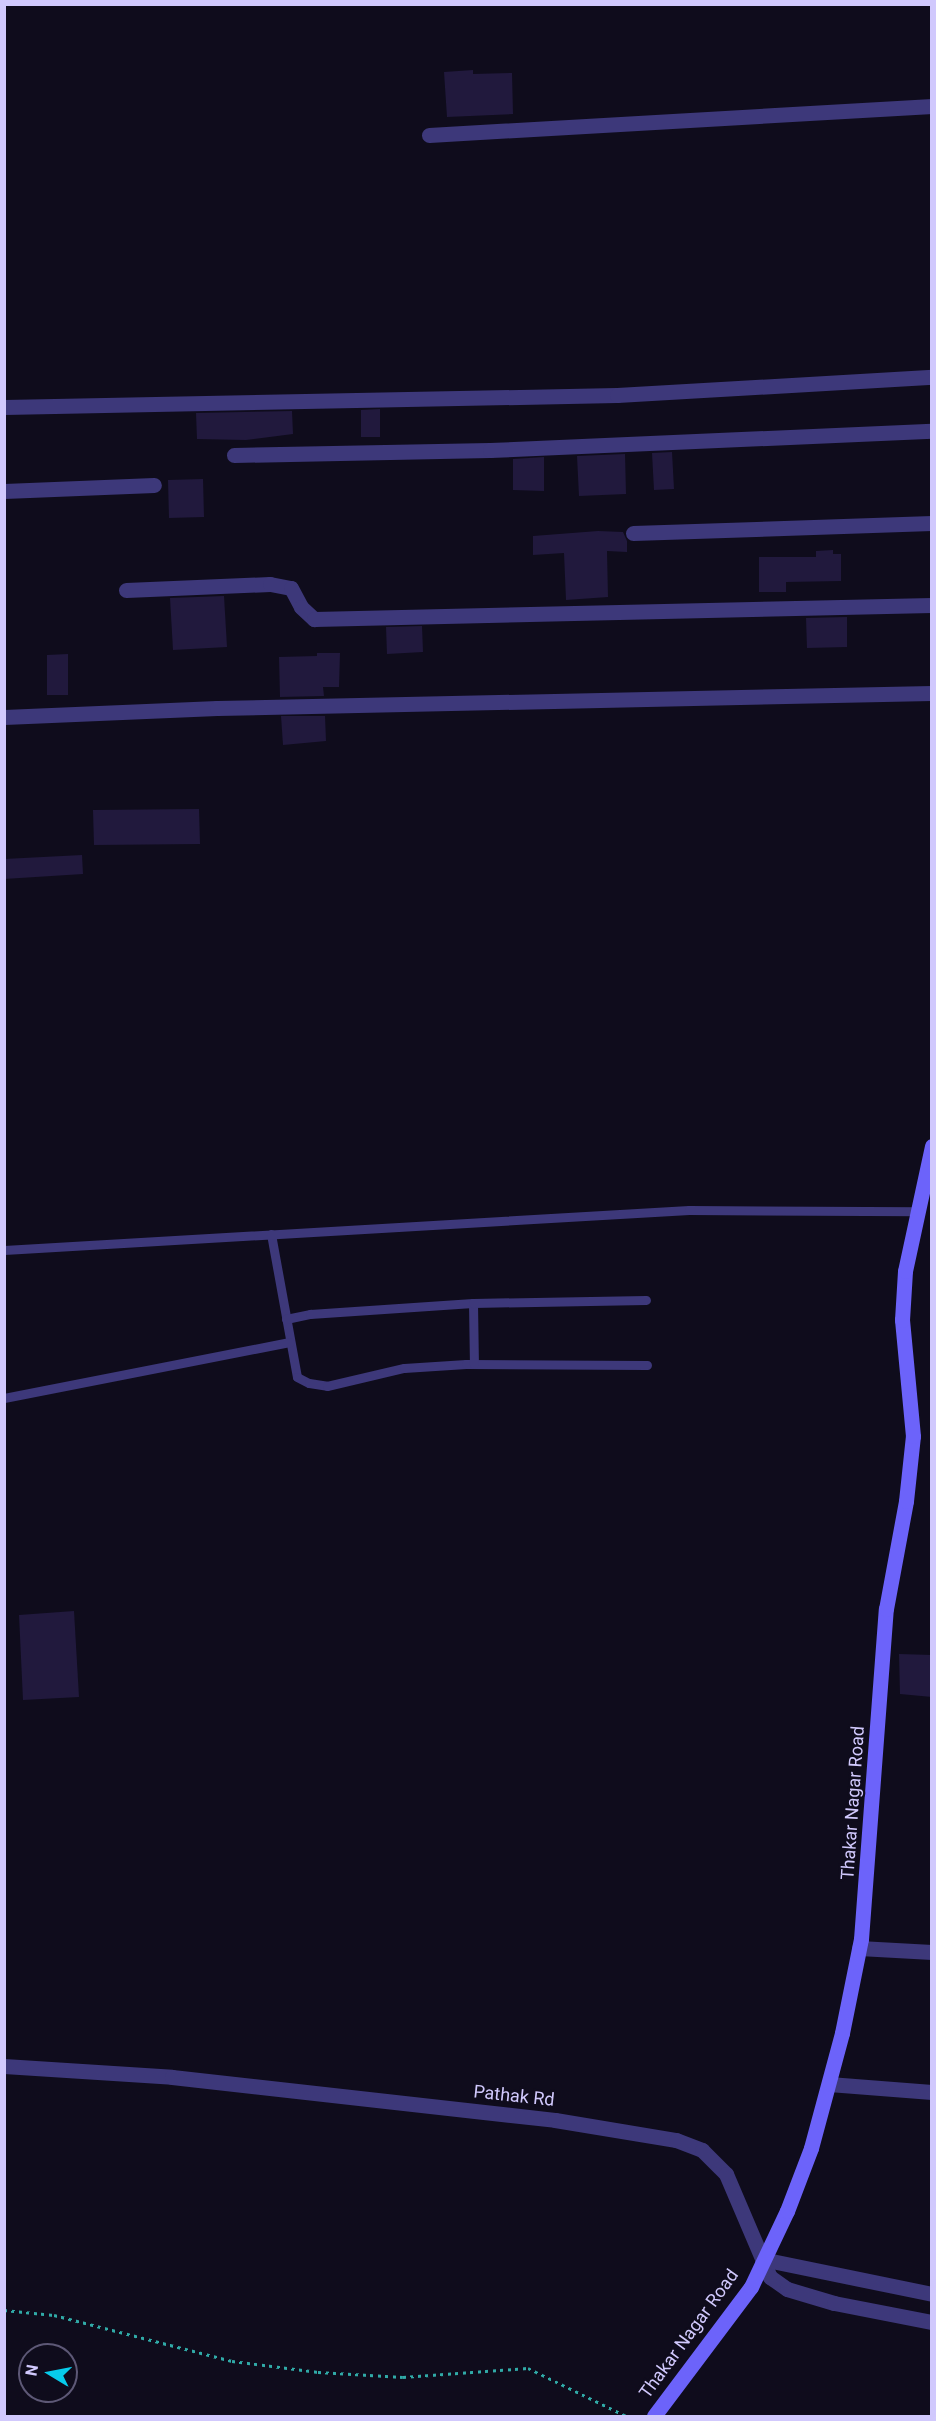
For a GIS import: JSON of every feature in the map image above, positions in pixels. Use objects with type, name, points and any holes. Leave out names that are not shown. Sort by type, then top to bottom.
[{"type":"street","points":[[429,135],[932,106]]},
{"type":"street","points":[[4,407],[617,395],[932,377]]},
{"type":"street","points":[[234,455],[490,450],[932,432]]},
{"type":"street","points":[[4,491],[154,485]]},
{"type":"street","points":[[633,533],[932,523]]},
{"type":"street","points":[[126,590],[270,584],[291,588],[301,607],[314,619],[932,605]]},
{"type":"street","points":[[4,717],[217,708],[932,693]]},
{"type":"street","name":"Thakar Nagar Road","points":[[654,2416],[744,2296],[788,2211],[830,2084],[859,1948],[871,1849],[886,1609],[906,1501],[913,1436],[902,1320],[905,1271],[932,1146]]},
{"type":"street","points":[[859,1948],[932,1952]]},
{"type":"street","name":"Pathak Rd","points":[[4,2066],[184,2078],[555,2120],[675,2140],[702,2150],[726,2174],[770,2277],[787,2289],[834,2303],[932,2322]]},
{"type":"street","points":[[830,2084],[932,2091]]},
{"type":"street","points":[[762,2259],[932,2294]]},
{"type":"lane","points":[[4,1250],[690,1210],[918,1211]]},
{"type":"lane","points":[[271,1234],[297,1377],[327,1386],[404,1368],[474,1364],[647,1365]]},
{"type":"lane","points":[[286,1319],[310,1314],[473,1303],[646,1300]]},
{"type":"lane","points":[[473,1303],[474,1364]]},
{"type":"lane","points":[[4,1398],[290,1342]]},
{"type":"path","points":[[4,2310],[54,2315],[232,2361],[318,2372],[403,2377],[528,2368],[626,2416]]},
{"type":"building","points":[[473,70],[473,74],[512,73],[513,114],[447,117],[444,72]]},
{"type":"building","points":[[380,409],[380,437],[361,437],[361,410]]},
{"type":"building","points":[[292,411],[293,434],[246,440],[197,439],[196,413]]},
{"type":"building","points":[[672,452],[674,489],[654,490],[652,453]]},
{"type":"building","points":[[625,454],[626,494],[579,496],[577,456]]},
{"type":"building","points":[[544,457],[544,491],[513,490],[513,459]]},
{"type":"building","points":[[203,479],[204,517],[169,518],[168,480]]},
{"type":"building","points":[[598,531],[623,532],[627,541],[627,552],[607,551],[608,597],[566,600],[564,553],[533,555],[533,536]]},
{"type":"building","points":[[833,550],[833,554],[841,554],[841,581],[786,582],[786,592],[759,592],[759,557],[816,557],[816,551]]},
{"type":"building","points":[[224,596],[227,647],[173,650],[170,598]]},
{"type":"building","points":[[847,617],[847,647],[807,648],[806,618]]},
{"type":"building","points":[[422,626],[423,652],[387,654],[386,627]]},
{"type":"building","points":[[317,653],[340,653],[339,687],[323,687],[324,696],[280,697],[279,657],[317,656]]},
{"type":"building","points":[[68,654],[68,695],[47,695],[47,655]]},
{"type":"building","points":[[281,716],[325,716],[326,741],[283,745]]},
{"type":"building","points":[[199,809],[200,844],[94,845],[93,810]]},
{"type":"building","points":[[82,855],[83,874],[4,879],[4,859]]},
{"type":"building","points":[[74,1611],[79,1697],[23,1700],[19,1615]]},
{"type":"building","points":[[899,1654],[932,1655],[932,1697],[900,1694]]}]
